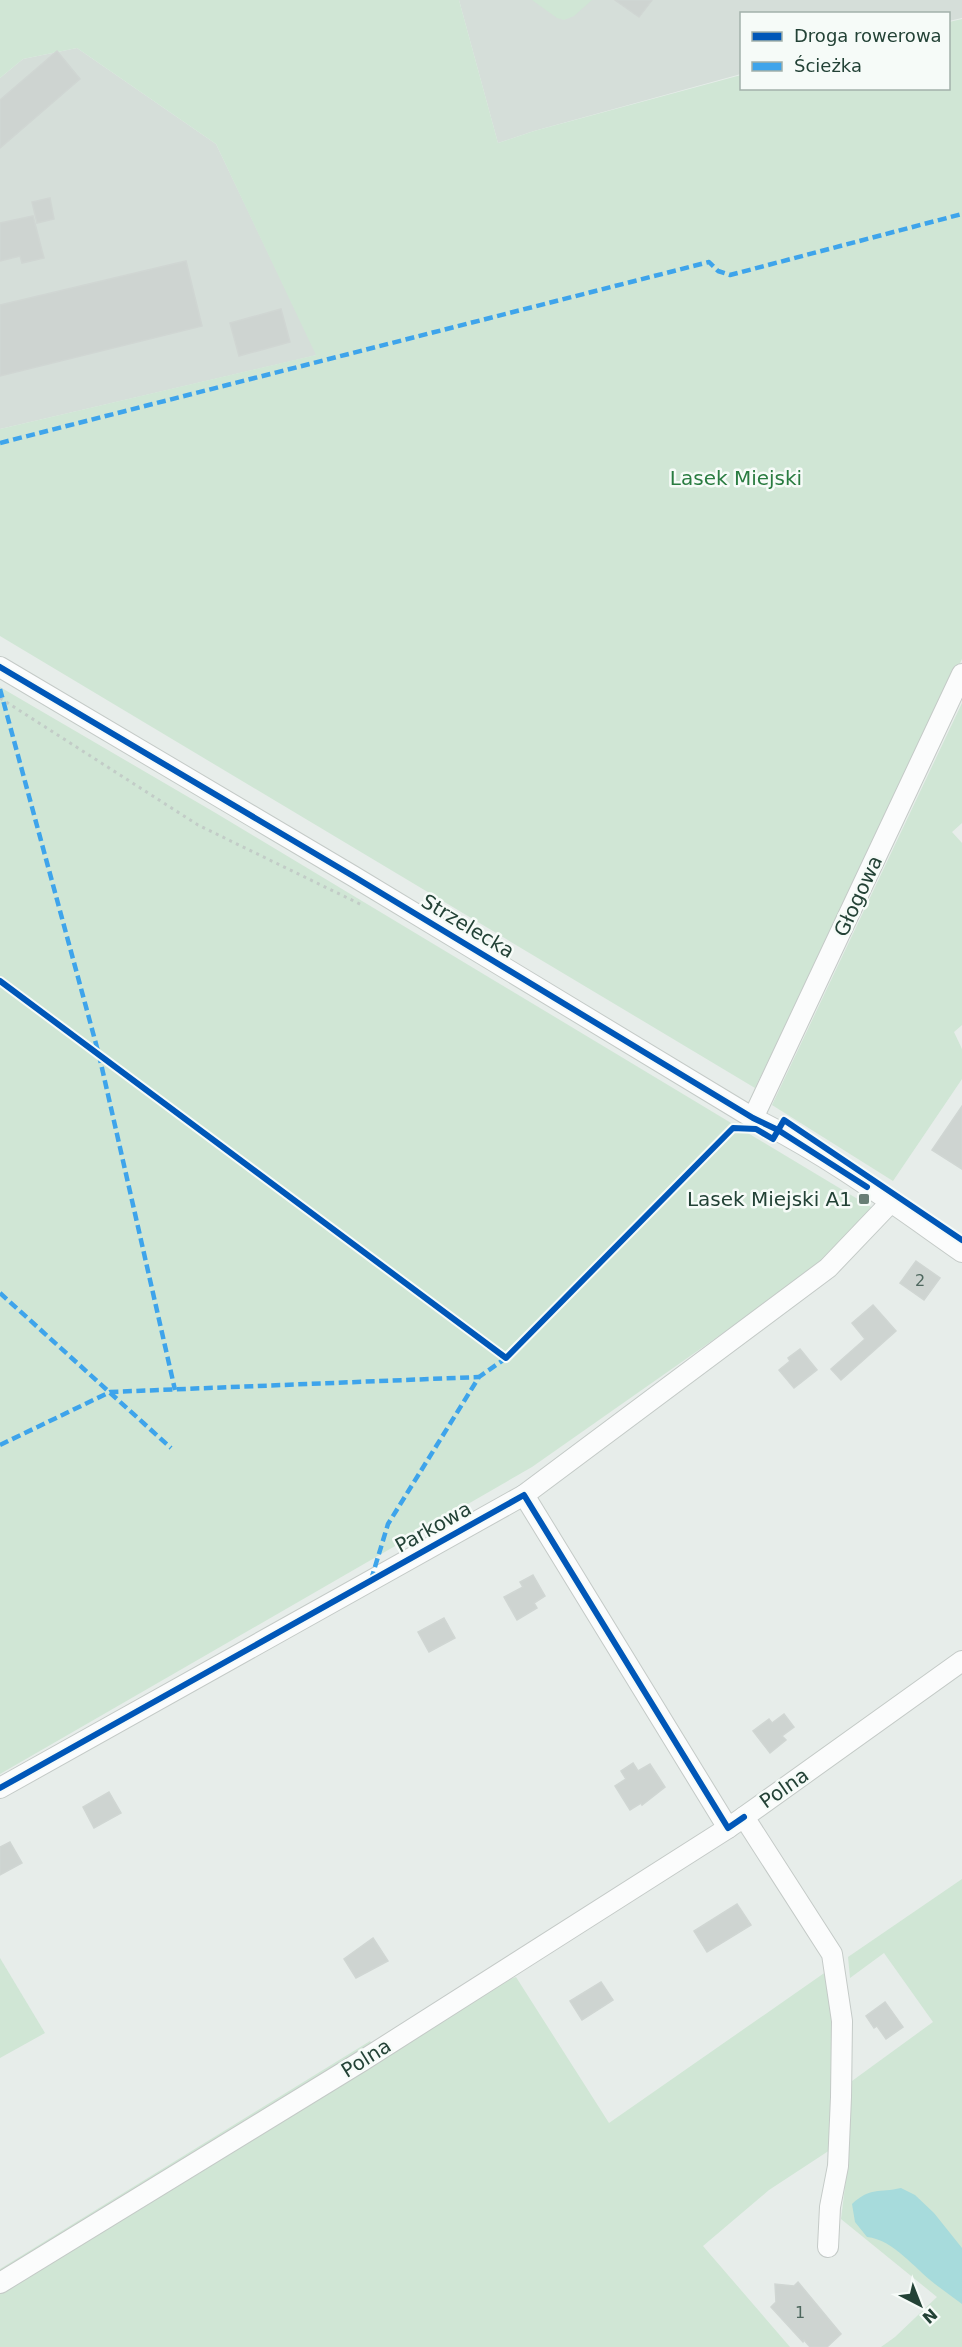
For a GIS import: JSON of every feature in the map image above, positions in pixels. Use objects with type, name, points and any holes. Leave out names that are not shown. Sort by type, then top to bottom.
[{"type":"street","name":"Strzelecka","points":[[0,667],[364,882],[753,1118],[778,1130],[891,1202],[962,1252]]},
{"type":"street","name":"Głogowa","points":[[753,1118],[962,674]]},
{"type":"street","name":"Parkowa","points":[[0,1788],[524,1495],[828,1268],[891,1202]]},
{"type":"street","points":[[524,1495],[728,1828],[744,1816]]},
{"type":"street","name":"Polna","points":[[828,2247],[830,2207],[838,2166],[841,2097],[842,2021],[832,1954],[744,1816],[962,1661]]},
{"type":"street","name":"Polna","points":[[0,2283],[362,2061],[728,1828]]},
{"type":"path","points":[[0,698],[198,825],[365,907]]},
{"type":"shaded area","points":[[459,0],[962,0],[962,18],[950,21],[950,12],[740,12],[740,74],[498,143]]},
{"type":"shaded area","points":[[77,48],[216,144],[317,355],[0,429],[0,78],[23,59]]},
{"type":"green space","name":"Lasek Miejski","points":[[0,0],[459,0],[498,143],[534,131],[740,75],[740,90],[950,90],[950,22],[962,19],[962,659],[755,1088],[0,636],[0,429],[316,355],[216,144],[77,48],[23,59],[0,78]]},
{"type":"green space","points":[[532,0],[592,0],[574,16],[564,20],[557,18]]},
{"type":"green space","points":[[0,687],[214,812],[876,1210],[823,1263],[532,1467],[0,1774]]},
{"type":"green space","points":[[962,703],[962,823],[952,832],[962,843],[962,1025],[954,1032],[962,1049],[962,1079],[893,1181],[772,1105]]},
{"type":"green space","points":[[962,1879],[962,2347],[881,2347],[895,2337],[937,2297],[841,2219],[847,2171],[852,2081],[933,2022],[884,1953],[850,1978],[848,1957]]},
{"type":"green space","points":[[0,1958],[45,2033],[0,2058]]},
{"type":"green space","points":[[830,1969],[835,2061],[830,2150],[769,2190],[703,2246],[790,2347],[0,2347],[0,2269],[370,2041],[379,2057],[495,1984],[516,1977],[609,2123]]},
{"type":"water","points":[[901,2188],[915,2195],[934,2213],[962,2248],[962,2304],[895,2249],[877,2239],[867,2237],[855,2222],[852,2204],[858,2199],[875,2191]]},
{"type":"building","points":[[615,0],[652,0],[639,17]]},
{"type":"building","points":[[57,51],[80,79],[0,148],[0,100]]},
{"type":"building","points":[[50,198],[54,219],[37,223],[32,202]]},
{"type":"building","points":[[33,216],[44,258],[22,263],[20,256],[0,261],[0,223]]},
{"type":"building","points":[[186,261],[202,326],[0,376],[0,305]]},
{"type":"building","points":[[281,309],[290,342],[239,356],[230,323]]},
{"type":"building","points":[[962,1106],[962,1169],[932,1150]]},
{"type":"building","points":[[916,1261],[940,1278],[924,1300],[900,1283]]},
{"type":"building","points":[[873,1305],[896,1331],[841,1380],[831,1369],[865,1339],[852,1323]]},
{"type":"building","points":[[800,1349],[817,1370],[794,1388],[779,1370],[790,1361],[788,1358]]},
{"type":"building","points":[[533,1575],[545,1596],[534,1603],[537,1608],[517,1620],[504,1597],[523,1587],[520,1582]]},
{"type":"building","points":[[444,1618],[455,1638],[429,1652],[418,1632]]},
{"type":"building","points":[[784,1714],[794,1727],[782,1736],[786,1740],[770,1753],[753,1731],[769,1719],[772,1723]]},
{"type":"building","points":[[633,1763],[638,1771],[650,1764],[665,1787],[642,1805],[641,1803],[630,1810],[615,1786],[626,1779],[621,1771]]},
{"type":"building","points":[[109,1792],[121,1813],[94,1828],[83,1807]]},
{"type":"building","points":[[10,1842],[22,1863],[0,1875],[0,1847]]},
{"type":"building","points":[[737,1904],[751,1925],[707,1952],[694,1931]]},
{"type":"building","points":[[373,1938],[388,1961],[356,1978],[344,1959]]},
{"type":"building","points":[[601,1982],[613,2000],[582,2020],[570,2001]]},
{"type":"building","points":[[885,2002],[903,2027],[886,2039],[877,2026],[874,2028],[866,2016]]},
{"type":"building","points":[[798,2282],[841,2334],[827,2347],[810,2347],[804,2340],[803,2342],[771,2307],[776,2302],[775,2284],[794,2286]]},
{"type":"marked path","points":[[0,443],[709,262],[718,271],[730,275],[962,214]]},
{"type":"marked path","points":[[0,689],[99,1055],[175,1390]]},
{"type":"marked path","points":[[0,1293],[171,1448]]},
{"type":"marked path","points":[[371,1580],[388,1524],[479,1377],[506,1358]]},
{"type":"marked path","points":[[0,1445],[110,1392],[479,1377]]},
{"type":"cycle path","points":[[0,667],[353,876],[753,1118],[778,1130],[867,1187]]},
{"type":"cycle path","points":[[0,981],[506,1358],[733,1128],[756,1129],[773,1139],[784,1120],[962,1240]]},
{"type":"cycle path","points":[[0,1788],[524,1495],[728,1828],[744,1817]]},
{"type":"place","name":"Lasek Miejski A1","points":[[864,1199]]}]
